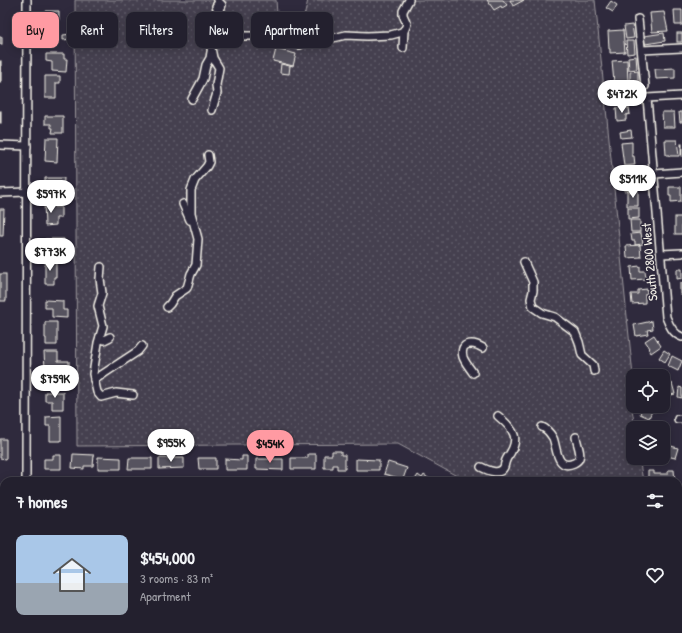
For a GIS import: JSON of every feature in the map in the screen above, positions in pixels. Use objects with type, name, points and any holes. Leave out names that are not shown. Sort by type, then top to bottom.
[{"type":"street","points":[[26,477],[27,0]]},
{"type":"street","points":[[403,48],[404,30],[406,24],[403,11],[409,0]]},
{"type":"street","points":[[638,19],[646,86]]},
{"type":"street","points":[[243,35],[286,36],[295,44],[300,45],[307,41],[320,41],[346,34],[381,38],[404,30]]},
{"type":"street","points":[[211,48],[212,56],[219,68],[216,82],[217,93],[212,110]]},
{"type":"street","points":[[642,50],[682,48]]},
{"type":"street","points":[[192,99],[203,79],[206,65],[212,56]]},
{"type":"street","name":"South 2800 West","points":[[682,96],[647,98],[666,317],[670,328],[682,337]]},
{"type":"street","points":[[0,145],[27,146]]},
{"type":"street","points":[[167,307],[175,296],[186,288],[196,265],[198,239],[186,208],[191,187],[209,162],[208,155]]},
{"type":"street","points":[[654,174],[682,172]]},
{"type":"street","points":[[0,193],[27,192]]},
{"type":"street","points":[[661,254],[682,253]]},
{"type":"street","points":[[524,262],[533,282],[531,299],[533,307],[542,313],[558,318],[567,327],[575,332],[582,354],[593,365],[594,371]]},
{"type":"street","points":[[101,267],[100,279],[102,293],[98,306],[103,326],[94,368],[94,380],[98,394],[101,397],[116,393],[133,395]]},
{"type":"street","points":[[100,336],[104,340],[110,337]]},
{"type":"street","points":[[473,373],[464,360],[464,346],[471,343],[477,344],[484,348]]},
{"type":"street","points":[[94,380],[138,351],[142,346]]},
{"type":"street","points":[[481,467],[494,472],[501,470],[504,468],[506,460],[514,447],[514,433],[510,426],[498,416]]},
{"type":"street","points":[[542,427],[551,434],[556,455],[564,463],[572,464],[580,457],[576,438]]},
{"type":"shaded area","points":[[75,0],[276,0],[277,12],[251,12],[251,48],[333,48],[333,12],[305,12],[308,0],[595,0],[632,369],[626,369],[626,413],[633,413],[634,421],[626,421],[626,465],[640,465],[642,477],[459,477],[398,444],[77,446],[75,48],[118,48],[118,12],[75,12]]},
{"type":"building","points":[[487,0],[503,0],[507,5],[502,8],[501,6],[494,10]]},
{"type":"building","points":[[510,0],[524,0],[513,6]]},
{"type":"building","points":[[611,1],[617,5],[613,12],[606,8]]},
{"type":"building","points":[[674,10],[682,10],[682,25],[675,25]]},
{"type":"building","points":[[46,11],[59,11],[59,12]]},
{"type":"building","points":[[664,12],[668,31],[652,32],[650,13]]},
{"type":"building","points":[[632,25],[634,38],[626,39],[624,26]]},
{"type":"building","points":[[623,30],[625,52],[610,53],[608,31]]},
{"type":"building","points":[[664,33],[665,41],[645,44],[644,36]]},
{"type":"building","points":[[677,33],[682,33],[682,42],[677,42]]},
{"type":"building","points":[[63,35],[67,35],[67,40],[63,40]]},
{"type":"building","points":[[0,37],[2,37],[2,44],[0,44]]},
{"type":"building","points":[[626,41],[634,41],[635,53],[627,54]]},
{"type":"building","points":[[276,49],[296,54],[293,66],[273,61]]},
{"type":"building","points":[[46,54],[64,54],[64,59],[67,59],[66,72],[52,71],[52,62],[46,61]]},
{"type":"building","points":[[636,56],[637,69],[629,70],[628,57]]},
{"type":"building","points":[[627,60],[628,82],[614,83],[612,61]]},
{"type":"building","points":[[1,61],[1,82],[0,82]]},
{"type":"building","points":[[281,64],[290,66],[289,74],[280,73]]},
{"type":"building","points":[[675,68],[675,78],[656,79],[655,69]]},
{"type":"building","points":[[638,71],[638,84],[630,85],[630,72]]},
{"type":"building","points":[[45,76],[60,76],[60,83],[56,83],[56,98],[45,98]]},
{"type":"building","points":[[618,91],[628,91],[628,105],[612,105],[611,94],[618,93]]},
{"type":"building","points":[[616,108],[629,108],[630,114],[626,115],[626,120],[617,121]]},
{"type":"building","points":[[1,111],[1,123],[0,123]]},
{"type":"building","points":[[662,112],[674,112],[675,127],[663,127]]},
{"type":"building","points":[[679,112],[682,112],[682,122],[680,122]]},
{"type":"building","points":[[45,116],[63,116],[63,133],[52,133],[53,128],[51,128],[51,124],[45,124]]},
{"type":"building","points":[[631,130],[632,137],[621,138],[620,132]]},
{"type":"building","points":[[46,138],[58,138],[57,162],[45,161]]},
{"type":"building","points":[[665,140],[677,140],[679,156],[666,155]]},
{"type":"building","points":[[632,142],[632,156],[634,156],[635,165],[624,166],[621,143]]},
{"type":"building","points":[[682,144],[682,156],[681,156]]},
{"type":"building","points":[[632,175],[633,182],[637,181],[638,189],[624,191],[622,176]]},
{"type":"building","points":[[45,178],[64,178],[63,195],[52,195],[53,186],[45,185]]},
{"type":"building","points":[[669,187],[681,187],[681,201],[671,202]]},
{"type":"building","points":[[638,191],[638,206],[627,206],[627,192]]},
{"type":"building","points":[[44,202],[54,202],[54,207],[61,207],[61,218],[56,218],[56,225],[45,226]]},
{"type":"building","points":[[628,208],[639,208],[639,218],[628,219]]},
{"type":"building","points":[[0,209],[4,209],[3,236],[0,236]]},
{"type":"building","points":[[675,217],[682,217],[682,234],[675,234]]},
{"type":"building","points":[[630,220],[640,220],[640,232],[631,232]]},
{"type":"building","points":[[641,233],[643,244],[635,245],[635,241],[632,241],[631,234]]},
{"type":"building","points":[[45,239],[64,239],[63,256],[52,256],[53,247],[45,247]]},
{"type":"building","points":[[640,245],[641,257],[627,258],[626,246]]},
{"type":"building","points":[[45,261],[56,261],[56,277],[54,277],[54,284],[45,284]]},
{"type":"building","points":[[640,266],[640,271],[645,271],[646,279],[632,280],[631,267]]},
{"type":"building","points":[[677,269],[682,269],[682,278],[677,279]]},
{"type":"building","points":[[0,274],[6,274],[6,301],[0,301]]},
{"type":"building","points":[[680,283],[682,283],[682,294],[680,294]]},
{"type":"building","points":[[647,289],[647,294],[645,294],[645,303],[632,304],[631,294],[638,294],[638,290]]},
{"type":"building","points":[[45,300],[63,301],[63,310],[67,310],[67,318],[52,317],[52,308],[45,308]]},
{"type":"building","points":[[652,321],[653,329],[647,330],[648,334],[636,336],[634,325]]},
{"type":"building","points":[[45,322],[57,322],[57,345],[46,345]]},
{"type":"building","points":[[654,335],[661,346],[651,353],[650,348],[645,341]]},
{"type":"building","points":[[664,350],[670,354],[665,362],[659,358]]},
{"type":"building","points":[[44,352],[58,352],[58,361],[69,361],[69,378],[52,378],[52,369],[45,369]]},
{"type":"building","points":[[672,356],[682,361],[678,371],[668,366]]},
{"type":"building","points":[[672,383],[675,394],[670,395],[670,384]]},
{"type":"building","points":[[679,387],[682,388],[682,398],[678,397]]},
{"type":"building","points":[[45,392],[63,392],[63,409],[52,409],[52,401],[45,401]]},
{"type":"building","points":[[640,413],[651,413],[649,418]]},
{"type":"building","points":[[61,416],[61,441],[50,441],[50,426],[46,426],[46,417]]},
{"type":"building","points":[[0,439],[6,439],[6,459],[0,458]]},
{"type":"building","points":[[670,446],[678,448],[675,458],[670,457]]},
{"type":"building","points":[[332,451],[341,451],[341,455],[345,455],[345,469],[337,469],[337,465],[333,465],[333,468],[324,468],[324,455],[332,455]]},
{"type":"building","points":[[73,454],[94,455],[93,466],[84,466],[84,469],[72,468]]},
{"type":"building","points":[[308,454],[316,454],[316,469],[291,469],[291,458],[308,458]]},
{"type":"building","points":[[53,455],[61,455],[61,469],[44,469],[44,459],[53,459]]},
{"type":"building","points":[[242,456],[247,456],[247,470],[225,470],[225,459],[242,460]]},
{"type":"building","points":[[98,457],[121,458],[121,469],[98,469]]},
{"type":"building","points":[[129,458],[152,458],[152,469],[128,469]]},
{"type":"building","points":[[159,458],[184,458],[184,468],[159,469]]},
{"type":"building","points":[[198,458],[216,458],[216,469],[199,469]]},
{"type":"building","points":[[256,459],[283,459],[283,470],[256,469]]},
{"type":"building","points":[[356,459],[379,460],[379,470],[356,470]]},
{"type":"building","points":[[388,462],[407,468],[404,477],[395,477],[384,474]]},
{"type":"building","points":[[668,470],[674,470],[675,477],[648,477],[648,471],[654,471],[654,474],[668,474]]}]
